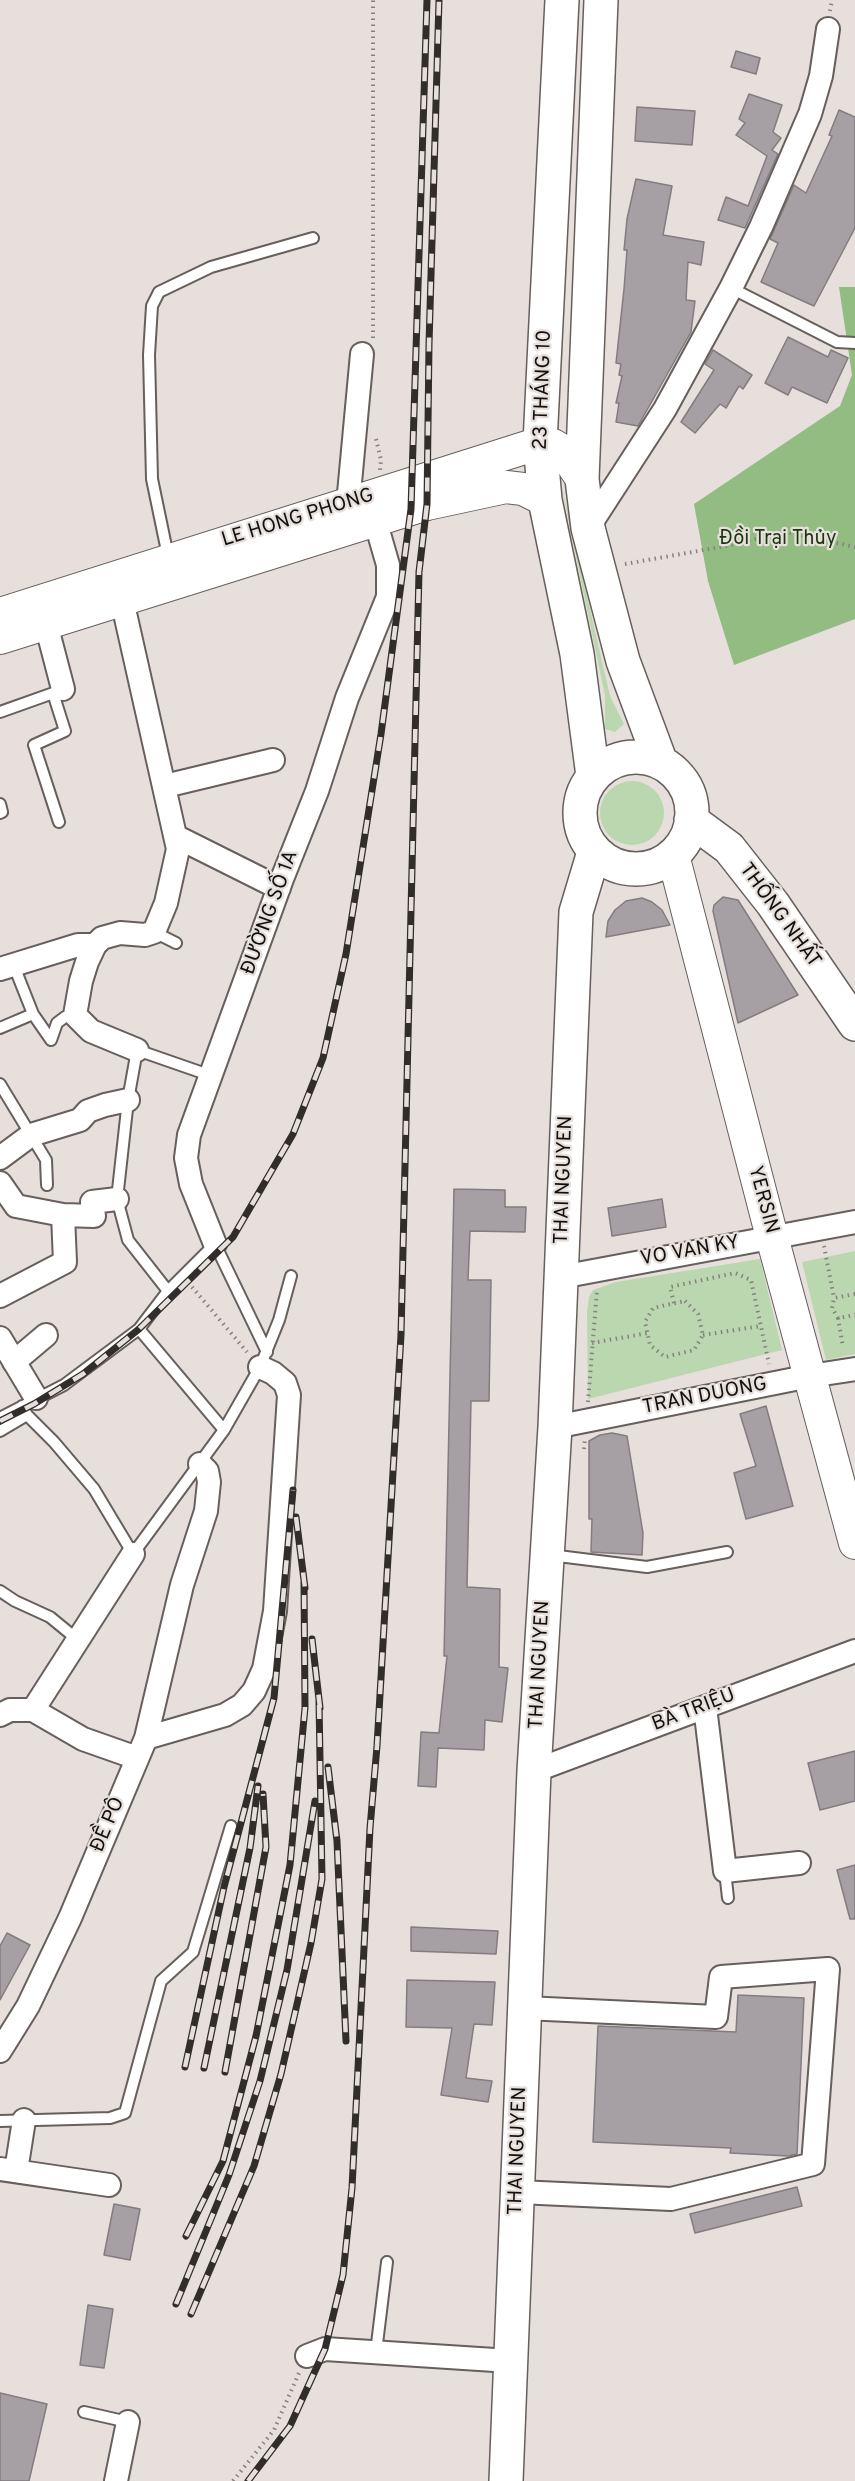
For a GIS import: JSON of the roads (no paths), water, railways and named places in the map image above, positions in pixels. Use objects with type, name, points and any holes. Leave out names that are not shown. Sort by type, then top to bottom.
[{"type":"main road","name":"23 THÁNG 10","points":[[562,0],[540,443],[545,500],[577,654],[593,776]]},
{"type":"main road","name":"23 THÁNG 10","points":[[601,0],[582,480],[588,528],[623,661],[661,763]]},
{"type":"main road","points":[[540,443],[553,445],[563,451],[582,480]]},
{"type":"main road","name":"LE HONG PHONG","points":[[0,638],[122,600],[367,504],[540,443]]},
{"type":"main road","name":"LE HONG PHONG","points":[[0,614],[169,560],[367,504],[469,494],[506,487],[524,489],[545,500]]},
{"type":"main road","points":[[648,758],[661,763],[682,781],[688,793],[692,820],[688,833],[673,855],[662,863],[638,870],[614,866],[594,852],[587,842],[580,818],[582,796],[593,776],[611,763],[622,759],[648,758]]},
{"type":"main road","name":"THỐNG NHẤT","points":[[692,820],[729,848],[773,904],[855,1024]]},
{"type":"main road","name":"THAI NGUYEN","points":[[506,2481],[534,1771],[547,1555],[570,1424],[561,1277],[576,912],[594,852]]},
{"type":"main road","name":"YERSIN","points":[[673,855],[772,1237],[855,1543]]},
{"type":"street","points":[[588,528],[665,409],[731,288],[810,114],[821,76],[828,29]]},
{"type":"street","points":[[367,504],[368,347]]},
{"type":"street","name":"ĐƯỜNG SỐ 1A","points":[[215,1244],[190,1184],[186,1158],[189,1135],[209,1076],[236,1011],[279,888],[317,791],[354,679],[388,597],[388,565],[367,504]]},
{"type":"street","points":[[122,600],[178,849],[173,875],[154,932],[145,935],[120,933],[102,938],[95,945],[81,981],[75,1015],[91,1031],[137,1050]]},
{"type":"street","points":[[46,624],[58,691]]},
{"type":"street","points":[[165,786],[273,760]]},
{"type":"street","points":[[175,836],[279,888]]},
{"type":"street","points":[[7,967],[70,947],[95,945]]},
{"type":"street","points":[[0,1158],[31,1135],[80,1120],[88,1111],[128,1100]]},
{"type":"street","points":[[0,1183],[8,1211],[94,1216],[92,1202],[117,1199]]},
{"type":"street","points":[[0,1296],[65,1262],[63,1215]]},
{"type":"street","name":"VO VAN KY","points":[[561,1277],[855,1222]]},
{"type":"street","points":[[14,1362],[46,1335]]},
{"type":"street","points":[[0,1338],[14,1362],[28,1406]]},
{"type":"street","points":[[0,1715],[10,1710],[33,1710],[83,1740],[142,1748],[225,1715],[242,1705],[254,1691],[264,1669],[275,1611],[288,1438],[289,1395],[285,1383],[273,1373],[264,1360]]},
{"type":"street","name":"TRAN DUONG","points":[[570,1424],[855,1369]]},
{"type":"street","name":"ĐỀ PÔ","points":[[0,2051],[28,2006],[70,1918],[142,1748],[182,1585],[209,1499],[207,1471],[200,1464]]},
{"type":"street","points":[[33,1710],[133,1554]]},
{"type":"street","name":"BÀ TRIỆU","points":[[534,1771],[855,1651]]},
{"type":"street","points":[[705,1707],[725,1871],[799,1863]]},
{"type":"street","points":[[518,2193],[671,2199],[813,2164],[828,1969],[721,1977],[716,2017],[525,2008]]},
{"type":"street","points":[[24,2120],[8,2170],[110,2185]]},
{"type":"street","points":[[307,2356],[325,2349],[510,2361]]},
{"type":"street","points":[[116,2481],[129,2422]]},
{"type":"lane","points":[[169,560],[152,479],[150,356],[152,306],[159,292],[211,267],[313,238]]},
{"type":"lane","points":[[731,288],[837,342],[855,343]]},
{"type":"lane","points":[[0,712],[58,691],[64,730],[34,745],[59,822]]},
{"type":"lane","points":[[0,804],[2,812],[0,813]]},
{"type":"lane","points":[[154,932],[176,943]]},
{"type":"lane","points":[[7,967],[33,1014],[51,1040],[57,1023],[64,1017],[75,1015]]},
{"type":"lane","points":[[0,1028],[33,1014]]},
{"type":"lane","points":[[168,1291],[129,1240],[117,1199],[128,1100],[137,1050],[209,1076]]},
{"type":"lane","points":[[0,1084],[46,1160],[47,1185]]},
{"type":"lane","points":[[0,1418],[28,1406],[64,1385],[139,1329],[168,1291],[215,1244],[264,1360]]},
{"type":"lane","points":[[28,1406],[54,1442],[94,1489],[133,1554],[225,1430],[264,1360],[279,1320],[291,1276]]},
{"type":"lane","points":[[139,1329],[225,1430]]},
{"type":"lane","points":[[0,1431],[28,1406]]},
{"type":"lane","points":[[547,1555],[646,1567],[727,1552]]},
{"type":"lane","points":[[0,1591],[15,1601],[50,1617],[78,1640]]},
{"type":"lane","points":[[0,2121],[110,2118],[125,2114],[162,1981],[193,1952],[231,1826]]},
{"type":"lane","points":[[725,1871],[728,1898]]},
{"type":"lane","points":[[376,2352],[387,2262]]},
{"type":"lane","points":[[84,2412],[129,2422]]},
{"type":"railway","points":[[0,1421],[34,1404],[83,1374],[139,1329],[233,1237],[293,1134],[323,1058],[346,954],[381,734],[411,509],[427,0]]},
{"type":"railway","points":[[248,2481],[290,2426],[325,2349],[343,2275],[352,2188],[370,1828],[377,1746],[401,1335],[419,572],[427,504],[429,344],[439,0]]},
{"type":"railway","points":[[185,2067],[224,1887],[274,1698],[293,1490]]},
{"type":"railway","points":[[296,1517],[305,1588]]},
{"type":"railway","points":[[186,2236],[223,2161],[256,2036],[290,1865],[305,1708],[304,1580]]},
{"type":"railway","points":[[312,1639],[320,1708]]},
{"type":"railway","points":[[191,2314],[254,2166],[281,2074],[311,1943],[322,1879],[319,1701]]},
{"type":"railway","points":[[328,1767],[337,1841],[346,2041]]},
{"type":"railway","points":[[204,2068],[250,1848],[258,1786]]},
{"type":"railway","points":[[225,2072],[266,1847],[263,1794]]},
{"type":"railway","points":[[176,2304],[229,2175],[260,2081],[287,1970],[315,1801]]},
{"type":"park label","name":"Đồi Trại Thủy","points":[[778,540]]}]
